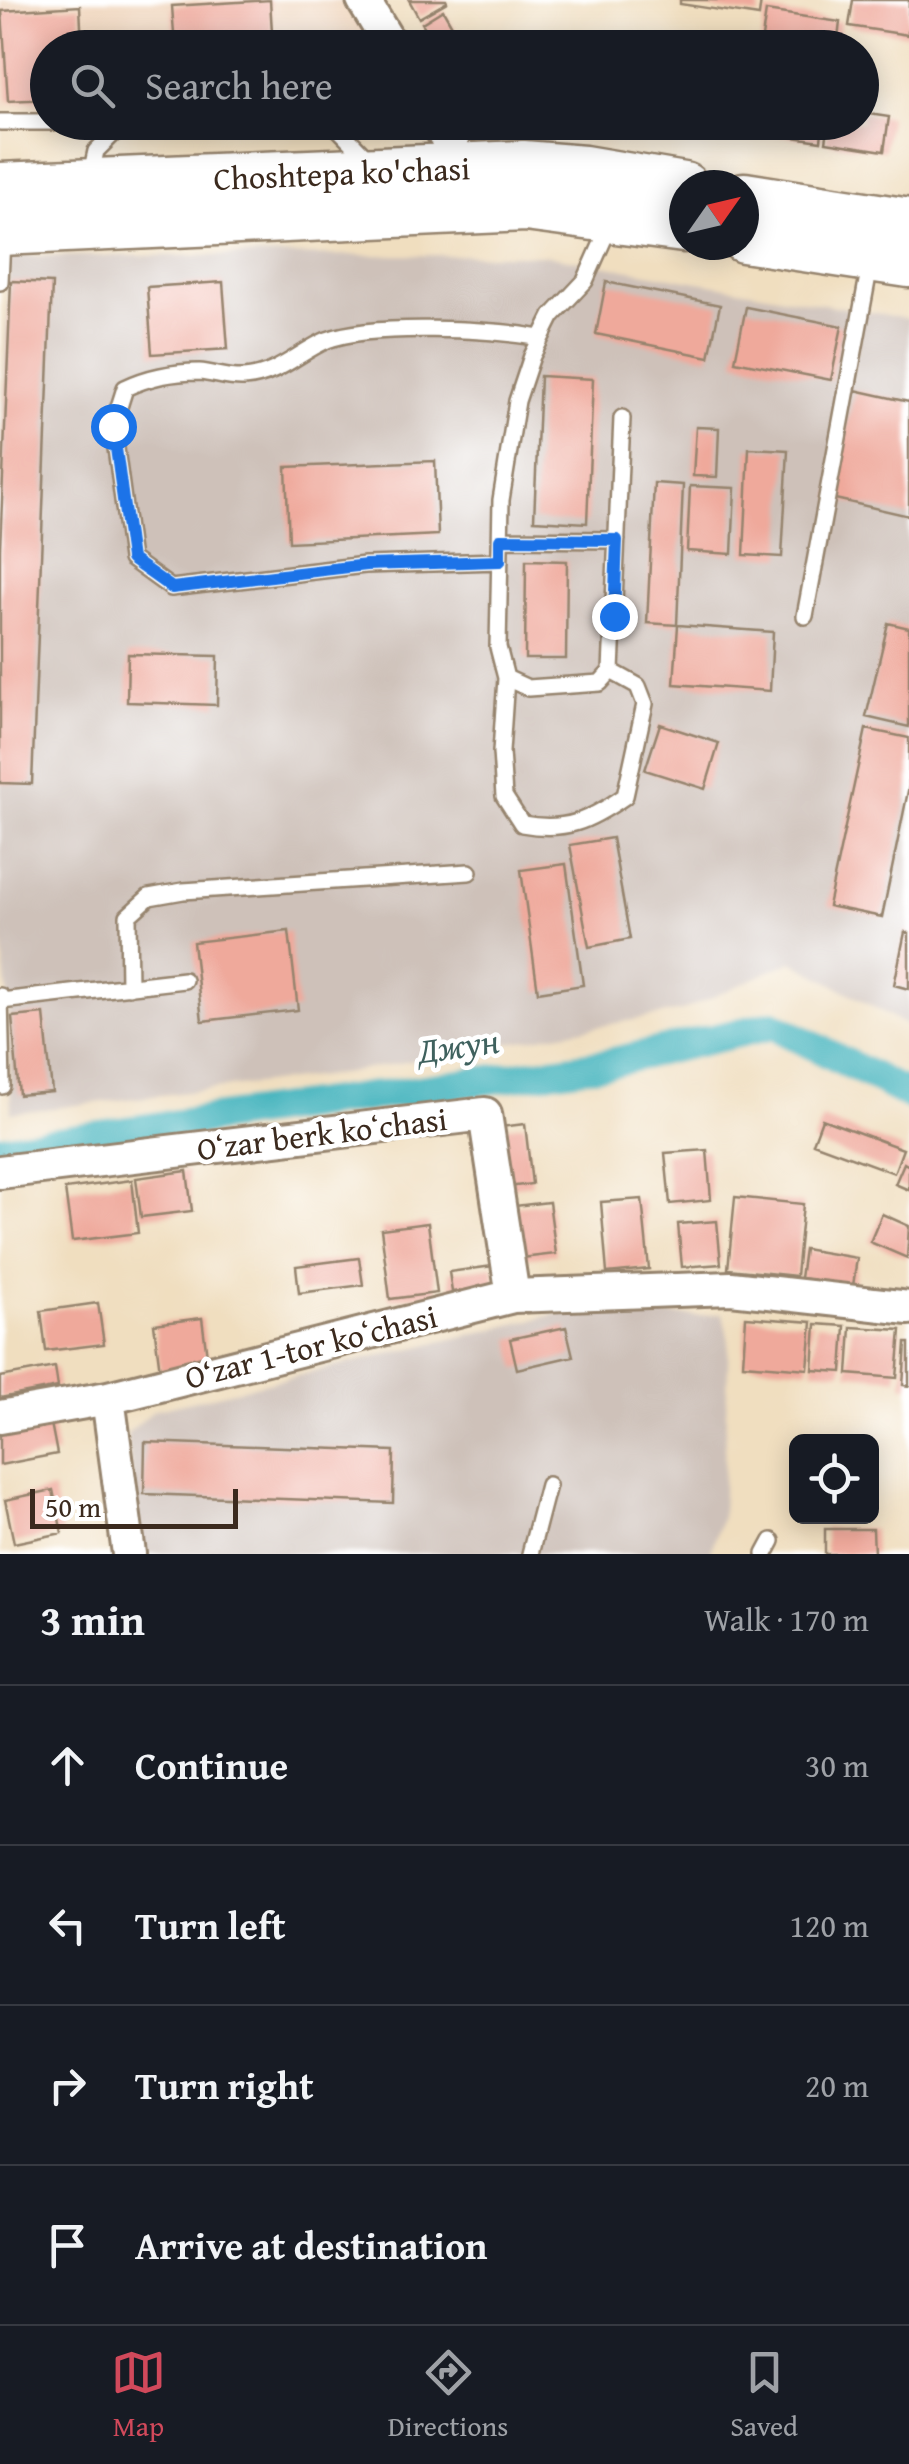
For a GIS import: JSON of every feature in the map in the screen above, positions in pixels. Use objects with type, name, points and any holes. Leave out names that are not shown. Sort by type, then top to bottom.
[{"type":"main road","name":"Choshtepa ko'chasi","points":[[1,216],[89,184],[378,170],[465,186],[526,206],[669,226]]},
{"type":"main road","name":"Choshtepa ko'chasi","points":[[1,216],[465,186],[584,171],[669,185]]},
{"type":"main road","points":[[759,200],[909,224]]},
{"type":"main road","points":[[759,238],[891,259]]},
{"type":"street","points":[[363,0],[381,30]]},
{"type":"street","points":[[445,140],[465,186]]},
{"type":"street","name":"Oʻzar berk koʻchasi","points":[[0,1172],[485,1114],[513,1296]]},
{"type":"street","points":[[513,1296],[731,1288],[909,1308]]},
{"type":"street","name":"O‘zar 1-tor koʻchasi","points":[[0,1417],[108,1398],[513,1296]]},
{"type":"street","points":[[108,1398],[129,1554]]},
{"type":"lane","points":[[0,122],[30,122]]},
{"type":"lane","points":[[89,184],[96,152],[108,140]]},
{"type":"lane","points":[[349,140],[378,170]]},
{"type":"lane","points":[[0,282],[1,216]]},
{"type":"lane","points":[[611,671],[638,686],[645,704],[625,796],[590,820],[548,829],[522,824],[504,796],[501,752],[506,678],[498,647],[501,500],[517,401],[541,338],[552,316],[585,281],[614,217]]},
{"type":"lane","points":[[804,616],[891,259]]},
{"type":"lane","points":[[500,561],[366,565],[172,588],[131,559],[113,426],[124,388],[150,376],[198,372],[244,378],[272,371],[329,340],[388,331],[505,332],[541,338]]},
{"type":"lane","points":[[506,678],[528,688],[600,683],[611,671],[622,418]]},
{"type":"lane","points":[[500,539],[617,540]]},
{"type":"lane","points":[[129,987],[128,916],[149,897],[183,891],[469,872]]},
{"type":"lane","points":[[2,1086],[0,998],[184,980]]},
{"type":"lane","points":[[530,1554],[548,1485]]},
{"type":"shaded area","points":[[0,0],[353,0],[373,30],[30,30],[30,107],[0,108]]},
{"type":"shaded area","points":[[545,255],[909,319],[909,1027],[792,961],[682,1011],[340,1074],[11,1113],[8,1000],[0,918],[0,478],[9,256]]},
{"type":"shaded area","points":[[569,1311],[700,1316],[723,1313],[729,1341],[722,1516],[710,1554],[140,1554],[127,1434],[154,1410]]},
{"type":"building","points":[[270,0],[272,30],[174,30],[172,6]]},
{"type":"building","points":[[409,0],[446,0],[447,2],[419,18]]},
{"type":"building","points":[[680,0],[761,0],[759,16],[680,4]]},
{"type":"building","points":[[853,0],[909,0],[908,35],[849,26]]},
{"type":"building","points":[[80,6],[81,30],[30,30],[30,100],[8,101],[2,11]]},
{"type":"building","points":[[443,10],[455,30],[426,30],[422,23]]},
{"type":"building","points":[[766,11],[840,22],[839,30],[763,30]]},
{"type":"building","points":[[879,116],[889,117],[884,151],[826,142],[879,140]]},
{"type":"building","points":[[11,281],[52,283],[32,784],[0,783],[0,549]]},
{"type":"building","points":[[223,282],[228,349],[152,354],[147,287]]},
{"type":"building","points":[[606,282],[720,305],[709,357],[596,334]]},
{"type":"building","points":[[746,307],[842,326],[831,380],[735,361]]},
{"type":"building","points":[[540,376],[593,379],[587,523],[534,520]]},
{"type":"building","points":[[855,390],[909,402],[909,516],[831,498]]},
{"type":"building","points":[[696,427],[719,428],[717,477],[693,476]]},
{"type":"building","points":[[749,448],[788,450],[782,557],[744,555]]},
{"type":"building","points":[[435,461],[438,535],[289,542],[286,467]]},
{"type":"building","points":[[654,483],[683,485],[677,625],[647,623]]},
{"type":"building","points":[[690,486],[735,488],[732,554],[687,551]]},
{"type":"building","points":[[526,560],[567,561],[566,659],[525,659]]},
{"type":"building","points":[[888,623],[909,628],[909,727],[866,717]]},
{"type":"building","points":[[678,625],[773,632],[770,691],[674,684]]},
{"type":"building","points":[[128,654],[218,656],[217,705],[127,702]]},
{"type":"building","points":[[660,724],[719,743],[705,789],[645,770]]},
{"type":"building","points":[[866,729],[909,738],[909,786],[882,917],[828,906]]},
{"type":"building","points":[[612,838],[630,939],[589,947],[570,845]]},
{"type":"building","points":[[566,864],[583,985],[538,992],[521,870]]},
{"type":"building","points":[[289,931],[298,1010],[202,1021],[193,942]]},
{"type":"building","points":[[905,932],[909,933],[909,989],[894,985]]},
{"type":"building","points":[[44,1014],[52,1092],[19,1095],[12,1017]]},
{"type":"building","points":[[822,1119],[903,1149],[894,1173],[813,1143]]},
{"type":"building","points":[[525,1124],[532,1184],[507,1187],[500,1127]]},
{"type":"building","points":[[707,1150],[711,1200],[670,1204],[665,1153]]},
{"type":"building","points":[[904,1163],[909,1166],[909,1190],[895,1184]]},
{"type":"building","points":[[187,1171],[192,1211],[141,1217],[136,1178]]},
{"type":"building","points":[[132,1180],[138,1233],[72,1241],[65,1189]]},
{"type":"building","points":[[735,1197],[803,1204],[796,1276],[728,1269]]},
{"type":"building","points":[[642,1199],[649,1269],[607,1273],[601,1202]]},
{"type":"building","points":[[549,1202],[556,1254],[513,1259],[506,1207]]},
{"type":"building","points":[[882,1214],[909,1226],[907,1258],[870,1242]]},
{"type":"building","points":[[717,1221],[721,1264],[682,1267],[678,1224]]},
{"type":"building","points":[[428,1223],[437,1293],[390,1299],[381,1229]]},
{"type":"building","points":[[804,1249],[857,1258],[853,1286],[800,1278]]},
{"type":"building","points":[[359,1258],[363,1285],[299,1293],[296,1266]]},
{"type":"building","points":[[493,1266],[496,1286],[452,1292],[449,1272]]},
{"type":"building","points":[[98,1303],[104,1344],[46,1351],[41,1311]]},
{"type":"building","points":[[746,1317],[812,1322],[808,1369],[743,1364]]},
{"type":"building","points":[[202,1318],[208,1364],[160,1371],[154,1324]]},
{"type":"building","points":[[816,1324],[845,1326],[842,1372],[813,1370]]},
{"type":"building","points":[[566,1327],[573,1356],[517,1369],[510,1339]]},
{"type":"building","points":[[851,1327],[901,1330],[897,1378],[848,1374]]},
{"type":"building","points":[[909,1343],[909,1386],[903,1385]]},
{"type":"building","points":[[55,1367],[58,1387],[0,1398],[0,1377]]},
{"type":"building","points":[[51,1423],[57,1454],[0,1465],[0,1433]]},
{"type":"building","points":[[145,1442],[394,1451],[393,1503],[144,1494]]},
{"type":"building","points":[[53,1490],[62,1533],[14,1543],[5,1500]]},
{"type":"building","points":[[825,1529],[873,1529],[874,1554],[825,1554]]},
{"type":"waterway","name":"Джун","points":[[0,1149],[608,1063],[773,1025],[909,1095]]},
{"type":"route","points":[[113,426],[131,559],[172,588],[366,565],[500,561],[500,539],[617,540],[614,616]]}]
